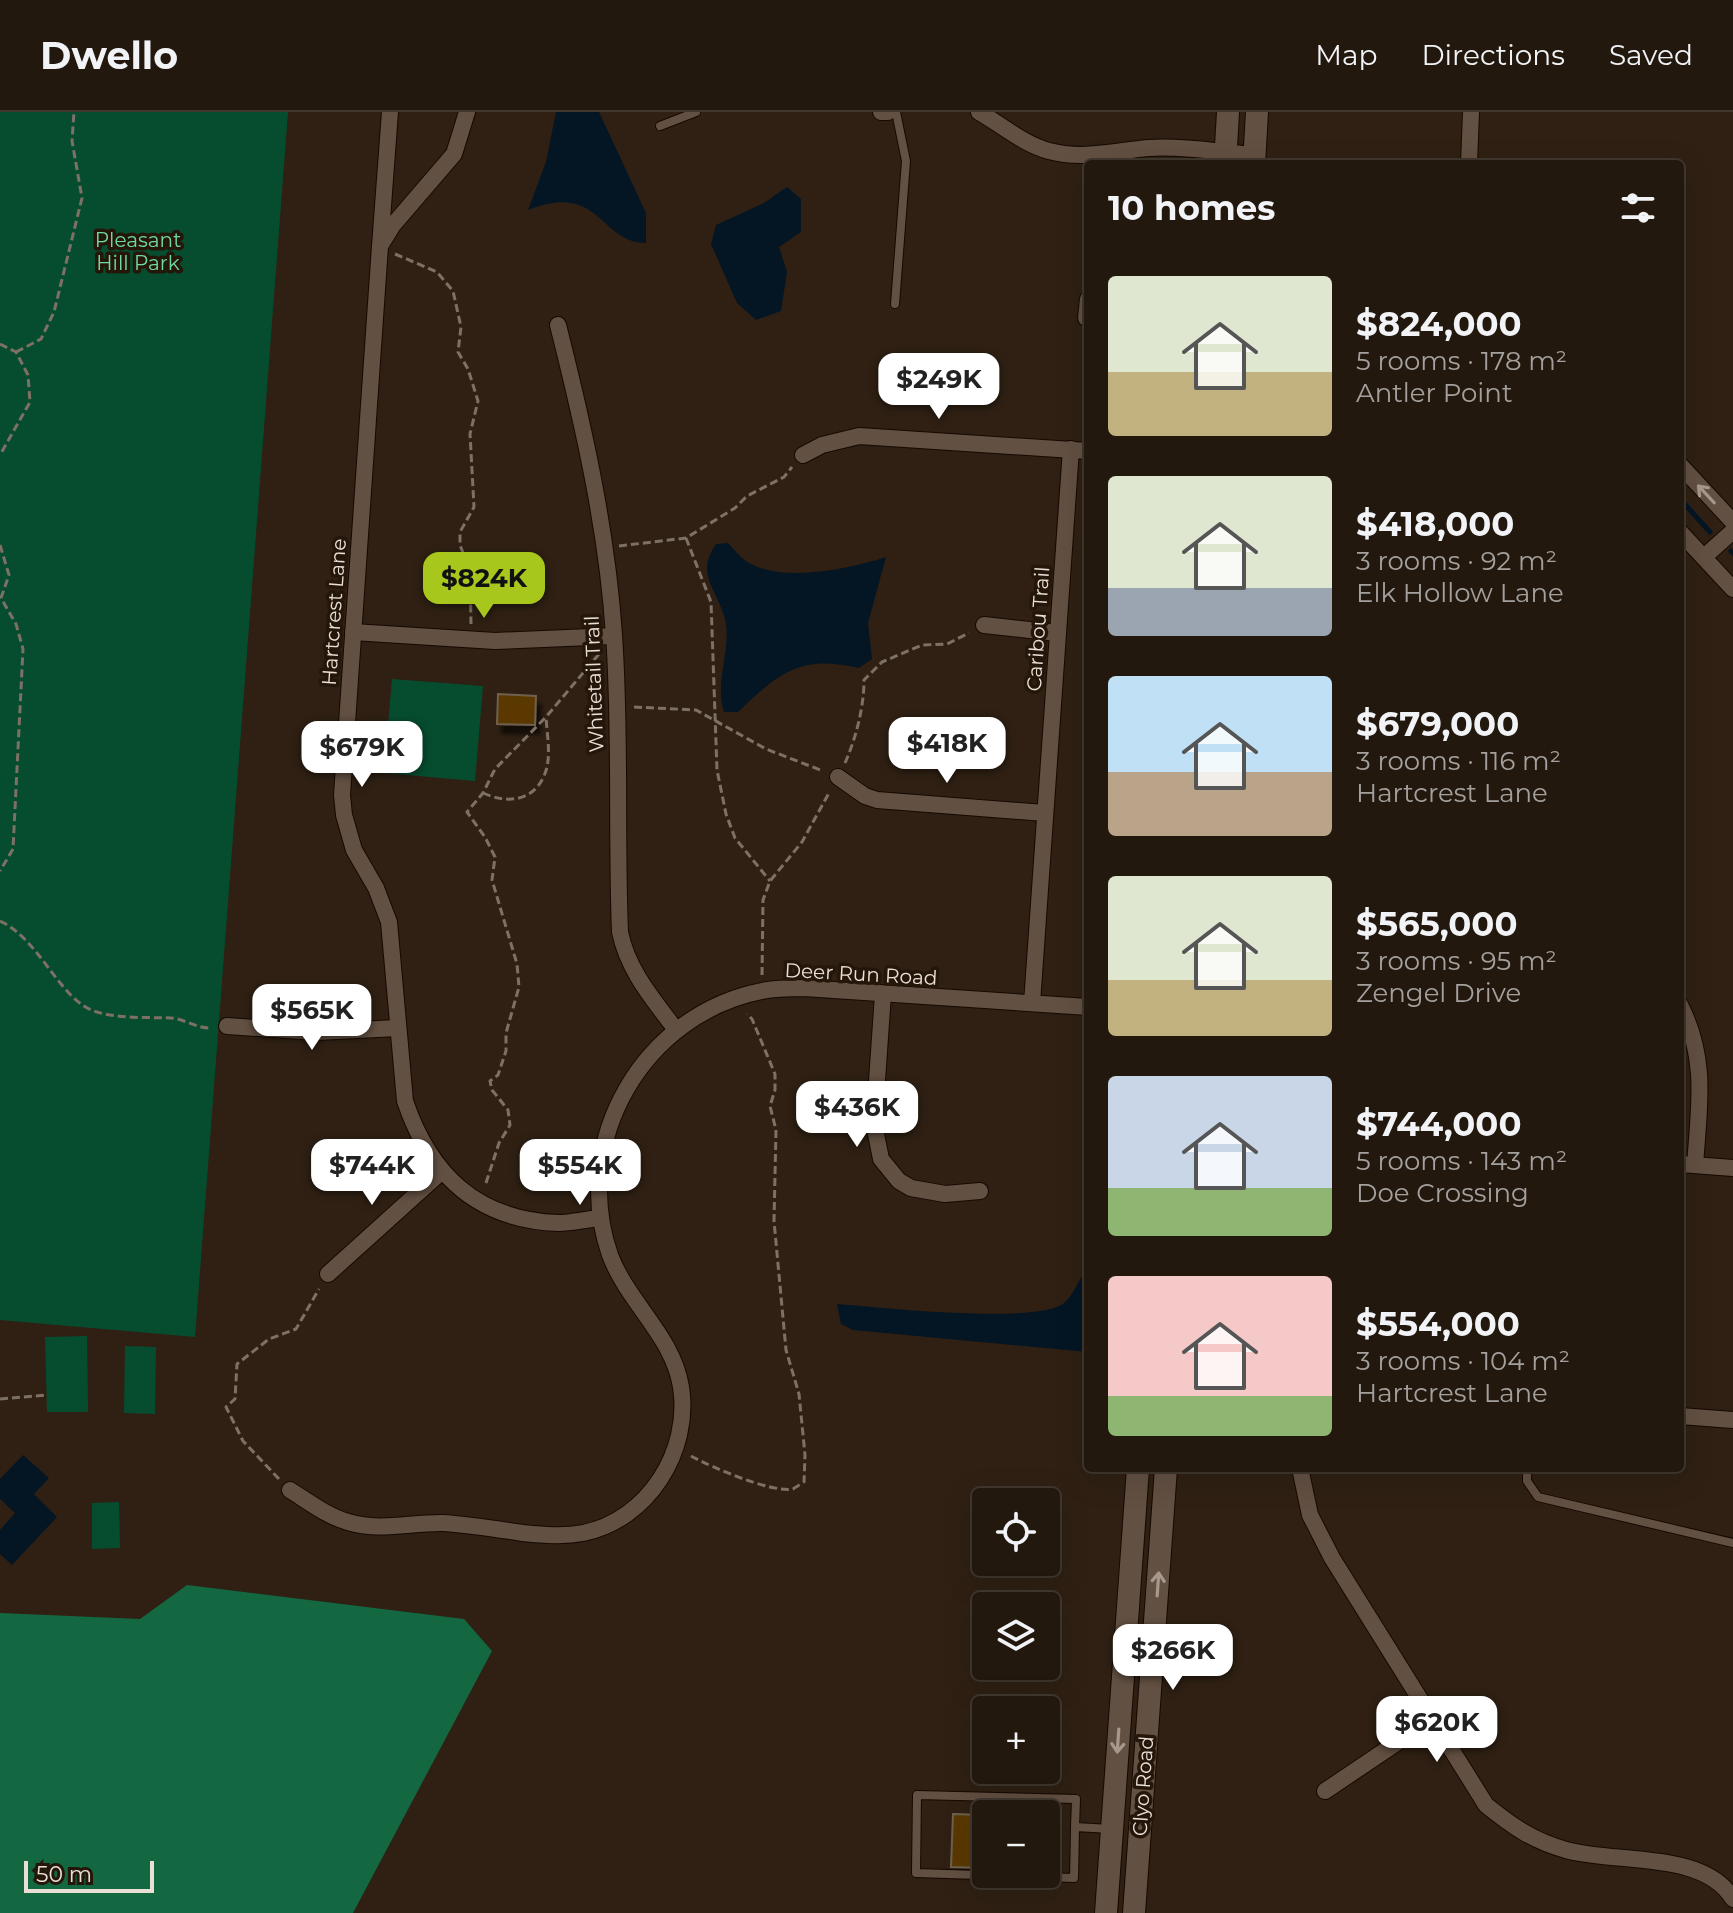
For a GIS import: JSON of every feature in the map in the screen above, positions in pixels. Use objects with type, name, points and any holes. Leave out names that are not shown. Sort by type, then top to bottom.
[{"type":"street","name":"Hartcrest Lane","points":[[390,112],[342,795],[344,815],[354,850],[376,888],[389,922],[405,1101],[431,1159],[441,1172],[479,1201],[505,1213],[561,1223],[601,1218]]},
{"type":"street","points":[[380,246],[393,225],[454,154],[467,112]]},
{"type":"street","points":[[1225,158],[1228,112]]},
{"type":"street","points":[[985,114],[1022,140],[1047,151],[1067,155],[1100,159],[1182,147],[1225,158],[1254,160],[1257,112]]},
{"type":"street","points":[[1469,160],[1471,112]]},
{"type":"street","name":"Whitetail Trail","points":[[558,325],[583,425],[604,544],[614,636],[620,932],[636,976],[676,1030]]},
{"type":"street","points":[[803,455],[831,442],[859,436],[1079,450]]},
{"type":"street","name":"Caribou Trail","points":[[1032,1003],[1057,633],[1079,450]]},
{"type":"street","points":[[1684,469],[1733,522]]},
{"type":"street","points":[[1704,557],[1733,531]]},
{"type":"street","points":[[1684,536],[1733,589]]},
{"type":"street","points":[[984,625],[1057,633]]},
{"type":"street","points":[[353,632],[471,640],[614,636]]},
{"type":"street","points":[[838,777],[865,796],[877,800],[1045,813]]},
{"type":"street","name":"Deer Run Road","points":[[290,1490],[332,1516],[369,1527],[389,1528],[445,1523],[564,1536],[602,1527],[637,1506],[665,1474],[676,1449],[683,1410],[677,1370],[669,1349],[621,1279],[610,1254],[601,1218],[601,1160],[609,1123],[637,1069],[676,1030],[705,1011],[761,991],[804,988],[1084,1007]]},
{"type":"street","points":[[883,994],[874,1124],[881,1159],[899,1181],[911,1188],[945,1194],[980,1191]]},
{"type":"street","points":[[1684,1014],[1692,1033],[1701,1075],[1688,1165],[1733,1168]]},
{"type":"street","points":[[227,1026],[316,1032],[398,1028]]},
{"type":"street","points":[[328,1274],[441,1172]]},
{"type":"street","points":[[1684,1416],[1733,1420]]},
{"type":"street","name":"Clyo Road","points":[[1106,1913],[1138,1472]]},
{"type":"street","name":"Clyo Road","points":[[1134,1913],[1166,1472]]},
{"type":"street","points":[[1301,1472],[1310,1515],[1332,1558],[1486,1805],[1522,1834],[1568,1851],[1681,1865],[1725,1885],[1733,1899]]},
{"type":"street","points":[[1325,1791],[1432,1719]]},
{"type":"lane","points":[[660,126],[696,112]]},
{"type":"lane","points":[[895,304],[906,161],[896,112]]},
{"type":"lane","points":[[1527,1472],[1527,1481],[1538,1497],[1733,1543]]},
{"type":"lane","points":[[917,1795],[1076,1799],[1075,1827],[1074,1878],[916,1873],[917,1795]]},
{"type":"lane","points":[[1075,1827],[1112,1829]]},
{"type":"path","points":[[16,352],[41,339],[54,312],[79,212],[82,198],[72,141],[74,112]]},
{"type":"path","points":[[380,246],[437,272],[453,291],[461,327],[458,352],[468,369],[478,401],[470,434],[474,507],[460,532],[460,545],[470,571],[471,640]]},
{"type":"path","points":[[0,344],[16,352],[28,375],[30,402],[0,455]]},
{"type":"path","points":[[604,544],[627,547],[686,538],[735,508],[747,496],[784,477],[803,455]]},
{"type":"path","points":[[686,538],[711,602],[717,770],[726,814],[735,838],[770,881]]},
{"type":"path","points":[[0,545],[9,575],[1,598],[16,624],[23,662],[13,849],[0,871]]},
{"type":"path","points":[[761,991],[763,900],[770,881],[802,842],[852,749],[864,697],[864,680],[882,662],[922,645],[947,644],[984,625]]},
{"type":"path","points":[[486,1183],[499,1143],[510,1125],[508,1110],[492,1090],[490,1081],[498,1075],[506,1051],[506,1033],[519,987],[517,964],[492,880],[495,857],[467,812],[483,793],[495,769],[546,717],[614,636]]},
{"type":"path","points":[[617,704],[654,710],[696,710],[766,749],[838,777]]},
{"type":"path","points":[[483,793],[495,799],[513,801],[529,793],[544,777],[548,757],[546,717]]},
{"type":"path","points":[[0,921],[30,941],[66,989],[83,1006],[96,1012],[181,1019],[206,1029],[227,1026]]},
{"type":"path","points":[[676,1449],[709,1466],[768,1486],[793,1489],[804,1482],[805,1455],[799,1394],[786,1350],[774,1221],[776,1130],[770,1106],[775,1090],[775,1074],[752,1019],[734,999]]},
{"type":"path","points":[[290,1490],[243,1441],[226,1407],[235,1399],[237,1364],[269,1339],[296,1329],[328,1274]]},
{"type":"path","points":[[0,1399],[47,1395]]},
{"type":"green space","name":"Pleasant Hill Park","points":[[0,112],[288,112],[195,1337],[0,1320]]},
{"type":"green space","points":[[392,679],[483,686],[475,781],[384,773]]},
{"type":"green space","points":[[87,1336],[88,1412],[47,1412],[45,1337]]},
{"type":"green space","points":[[125,1346],[156,1347],[155,1414],[124,1413]]},
{"type":"green space","points":[[119,1502],[120,1548],[92,1549],[92,1503]]},
{"type":"green space","points":[[187,1585],[464,1619],[492,1651],[353,1913],[0,1913],[0,1613],[140,1619]]},
{"type":"water","points":[[556,112],[599,112],[646,213],[646,243],[618,234],[585,208],[571,203],[552,203],[528,210],[546,162]]},
{"type":"water","points":[[787,187],[801,199],[801,232],[779,247],[787,272],[781,311],[756,320],[737,303],[711,244],[716,225],[764,203]]},
{"type":"water","points":[[728,543],[748,562],[782,572],[818,572],[886,557],[868,623],[872,659],[859,668],[821,663],[792,670],[766,687],[738,712],[724,712],[721,689],[727,630],[707,564],[716,544]]},
{"type":"water","points":[[1084,1274],[1084,1352],[853,1330],[841,1324],[837,1304],[955,1313],[1023,1313],[1064,1303]]},
{"type":"water","points":[[23,1455],[49,1478],[34,1494],[57,1517],[12,1565],[0,1554],[0,1530],[15,1513],[0,1499],[0,1479]]},
{"type":"building","points":[[498,694],[536,696],[535,725],[497,724]]},
{"type":"building","points":[[953,1814],[972,1815],[972,1868],[951,1867]]},
{"type":"waterway","points":[[1684,503],[1710,532]]}]
